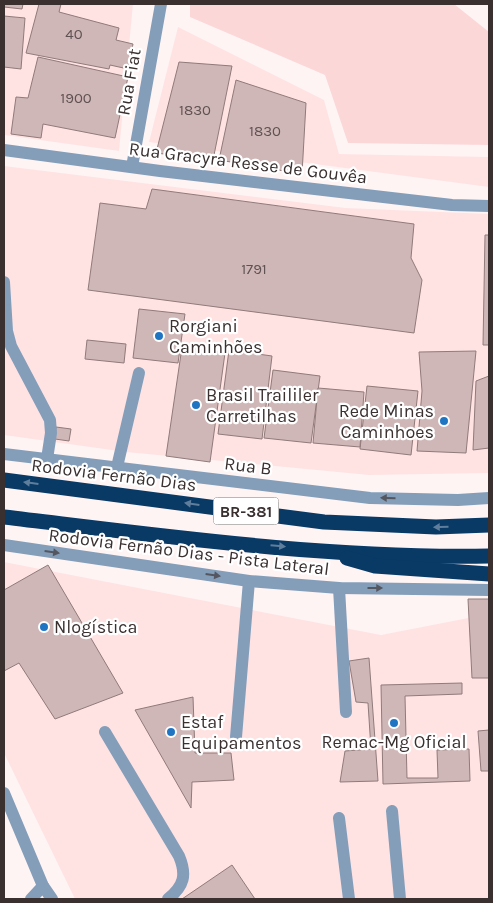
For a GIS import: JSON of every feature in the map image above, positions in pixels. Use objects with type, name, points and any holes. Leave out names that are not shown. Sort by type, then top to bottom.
[{"type":"highway","name":"Rodovia Fernão Dias","points":[[4,480],[324,522],[436,527],[489,525]]},
{"type":"highway","name":"BR-381","points":[[4,517],[143,534],[322,550],[437,557],[489,556]]},
{"type":"highway","name":"BR-381","points":[[322,550],[375,566],[489,574]]},
{"type":"street","name":"Rua Fiat","points":[[132,167],[161,4]]},
{"type":"street","name":"Rua Gracyra Resse de Gouvêa","points":[[4,150],[452,205],[489,206]]},
{"type":"street","points":[[4,282],[7,331],[11,346],[50,420],[51,434],[47,459]]},
{"type":"street","points":[[117,467],[139,373]]},
{"type":"street","name":"Rua B","points":[[4,454],[370,498],[458,500],[489,498]]},
{"type":"street","name":"Rodovia Fernão Dias - Pista Lateral","points":[[4,545],[249,581],[339,588],[489,590]]},
{"type":"street","points":[[236,736],[249,581]]},
{"type":"street","points":[[339,588],[346,712]]},
{"type":"street","points":[[105,732],[179,856],[184,869],[182,882],[176,892],[168,899]]},
{"type":"street","points":[[4,793],[43,886],[52,899]]},
{"type":"street","points":[[392,811],[400,899]]},
{"type":"street","points":[[339,818],[349,899]]},
{"type":"street","points":[[31,899],[43,886]]},
{"type":"shaded area","points":[[4,4],[133,4],[119,151],[4,135]]},
{"type":"shaded area","points":[[190,4],[454,4],[489,32],[489,145],[348,143],[325,75],[190,17]]},
{"type":"shaded area","points":[[178,27],[324,100],[339,154],[489,157],[489,187],[149,142]]},
{"type":"shaded area","points":[[4,166],[346,208],[489,214],[489,473],[369,475],[126,452],[4,435]]},
{"type":"shaded area","points":[[4,562],[381,635],[489,614],[489,899],[75,899],[4,753]]},
{"type":"building","points":[[4,4],[23,4],[22,9],[4,7]]},
{"type":"building","points":[[39,4],[61,4],[59,12],[119,28],[116,40],[133,44],[128,69],[110,65],[109,69],[26,53]]},
{"type":"building","points":[[4,16],[25,18],[21,69],[4,67]]},
{"type":"building","points":[[38,57],[128,77],[115,138],[43,124],[41,138],[11,134],[16,97],[28,98]]},
{"type":"building","points":[[179,62],[232,66],[213,160],[156,153]]},
{"type":"building","points":[[236,80],[306,103],[302,174],[219,160]]},
{"type":"building","points":[[152,189],[414,224],[411,258],[422,280],[414,333],[88,290],[100,203],[146,209]]},
{"type":"building","points":[[485,235],[489,235],[489,345],[483,345]]},
{"type":"building","name":"Rorgiani Caminhões","points":[[139,309],[185,314],[178,363],[133,358]]},
{"type":"building","points":[[87,340],[126,344],[124,363],[85,359]]},
{"type":"building","name":"Brasil Traililer Carretilhas","points":[[182,347],[225,353],[210,462],[166,456]]},
{"type":"building","points":[[229,350],[272,356],[262,439],[218,434]]},
{"type":"building","name":"Rede Minas Caminhoes","points":[[476,351],[466,453],[417,451],[422,391],[419,352]]},
{"type":"building","points":[[273,370],[320,376],[311,443],[264,438]]},
{"type":"building","points":[[489,376],[489,448],[473,450],[476,381]]},
{"type":"building","points":[[367,386],[418,391],[411,455],[360,449]]},
{"type":"building","points":[[318,388],[364,392],[360,447],[313,443]]},
{"type":"building","points":[[56,427],[71,429],[69,441],[55,439]]},
{"type":"building","name":"Nlogística","points":[[48,565],[123,693],[55,719],[19,663],[4,671],[4,590]]},
{"type":"building","points":[[468,599],[489,599],[489,678],[472,678]]},
{"type":"building","points":[[369,658],[378,781],[340,782],[345,751],[371,749],[368,703],[356,702],[349,661]]},
{"type":"building","name":"Remac-Mg Oficial","points":[[462,683],[462,694],[405,696],[407,778],[438,778],[437,750],[469,749],[470,781],[383,784],[381,685]]},
{"type":"building","name":"Estaf Equipamentos","points":[[193,697],[195,753],[231,753],[234,780],[192,782],[191,808],[135,710]]},
{"type":"building","points":[[489,730],[489,771],[481,771],[478,731]]},
{"type":"building","points":[[232,865],[255,899],[182,899]]},
{"type":"place","name":"Rorgiani Caminhões","points":[[159,336]]},
{"type":"place","name":"Brasil Traililer Carretilhas","points":[[196,405]]},
{"type":"place","name":"Rede Minas Caminhoes","points":[[444,421]]},
{"type":"place","name":"Nlogística","points":[[44,627]]},
{"type":"place","name":"Remac-Mg Oficial","points":[[394,723]]},
{"type":"place","name":"Estaf Equipamentos","points":[[171,732]]}]
